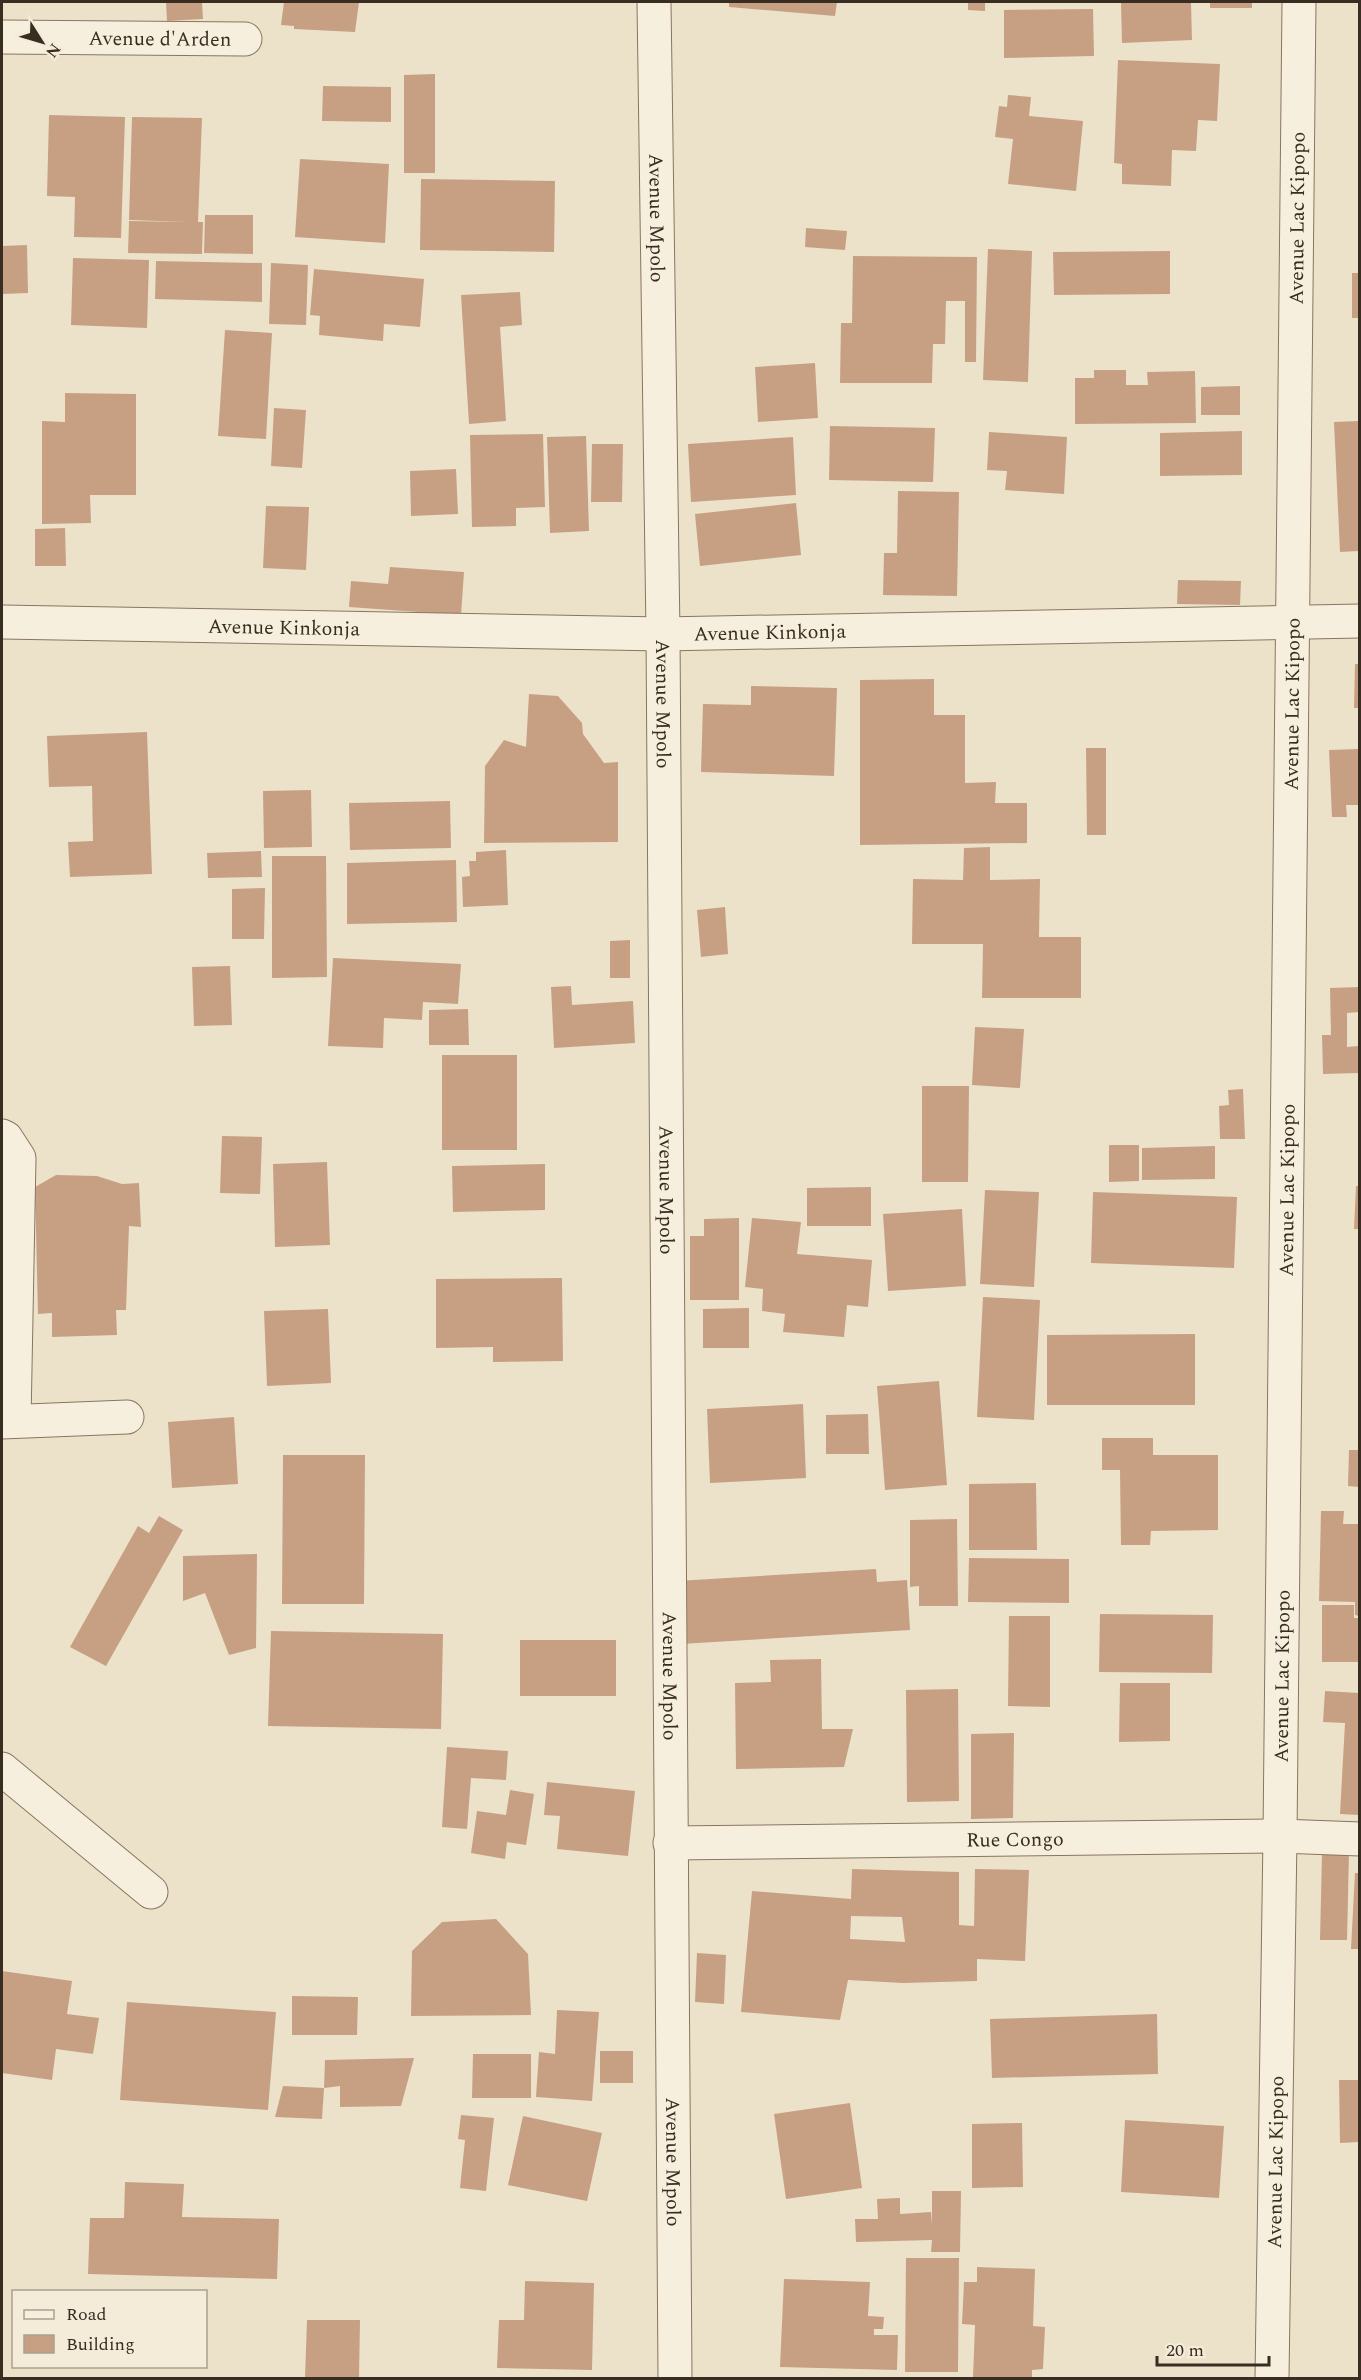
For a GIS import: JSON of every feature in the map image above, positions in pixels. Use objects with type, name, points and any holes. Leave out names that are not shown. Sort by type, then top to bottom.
[{"type":"street","name":"Avenue Mpolo","points":[[654,2],[663,634],[675,2379]]},
{"type":"street","name":"Avenue Lac Kipopo","points":[[1272,2379],[1280,1836],[1299,2]]},
{"type":"street","name":"Avenue d'Arden","points":[[2,37],[245,39]]},
{"type":"street","name":"Avenue Kinkonja","points":[[2,622],[663,634],[1359,621]]},
{"type":"street","points":[[2,1136],[6,1138],[19,1158],[8,1421],[127,1417]]},
{"type":"street","points":[[2,1770],[151,1892]]},
{"type":"street","name":"Rue Congo","points":[[670,1843],[1280,1836],[1359,1839]]},
{"type":"building","points":[[166,2],[202,2],[203,19],[167,21]]},
{"type":"building","points":[[284,2],[359,2],[355,32],[294,29],[294,26],[281,25]]},
{"type":"building","points":[[729,2],[837,2],[835,16],[729,7]]},
{"type":"building","points":[[968,2],[985,2],[985,11],[968,10]]},
{"type":"building","points":[[1121,2],[1191,2],[1192,40],[1122,43]]},
{"type":"building","points":[[1210,2],[1252,2],[1252,8],[1210,8]]},
{"type":"building","points":[[1093,9],[1094,56],[1004,58],[1004,10]]},
{"type":"building","points":[[1118,60],[1220,64],[1217,121],[1198,120],[1196,151],[1172,150],[1171,186],[1122,184],[1122,164],[1114,163]]},
{"type":"building","points":[[435,74],[435,173],[404,173],[404,75]]},
{"type":"building","points":[[323,86],[391,87],[391,122],[322,121]]},
{"type":"building","points":[[1008,95],[1031,97],[1029,116],[1083,121],[1076,191],[1008,184],[1013,139],[995,137],[999,106],[1007,107]]},
{"type":"building","points":[[49,115],[125,117],[121,238],[74,237],[75,197],[47,196]]},
{"type":"building","points":[[132,117],[202,118],[198,222],[203,222],[202,254],[128,253],[129,221],[189,222],[129,220]]},
{"type":"building","points":[[300,159],[389,164],[385,243],[295,237]]},
{"type":"building","points":[[421,179],[555,181],[554,252],[420,250]]},
{"type":"building","points":[[205,215],[253,215],[253,254],[204,253]]},
{"type":"building","points":[[806,228],[847,231],[845,250],[805,247]]},
{"type":"building","points":[[27,245],[28,293],[2,294],[2,246]]},
{"type":"building","points":[[988,249],[1032,251],[1028,382],[983,380]]},
{"type":"building","points":[[1170,251],[1170,294],[1054,295],[1053,252]]},
{"type":"building","points":[[853,256],[977,257],[976,362],[965,362],[965,301],[946,301],[945,344],[933,344],[932,383],[840,383],[841,323],[852,323]]},
{"type":"building","points":[[73,258],[149,260],[147,328],[71,325]]},
{"type":"building","points":[[156,261],[262,263],[262,302],[155,299]]},
{"type":"building","points":[[271,263],[308,265],[306,325],[269,324]]},
{"type":"building","points":[[314,269],[424,279],[420,327],[384,324],[383,341],[319,335],[320,316],[310,315]]},
{"type":"building","points":[[1352,273],[1359,273],[1359,318],[1352,318]]},
{"type":"building","points":[[520,292],[522,325],[500,327],[506,421],[469,424],[461,295]]},
{"type":"building","points":[[225,330],[272,333],[266,439],[218,436]]},
{"type":"building","points":[[815,363],[818,418],[758,422],[755,367]]},
{"type":"building","points":[[1094,370],[1126,370],[1126,385],[1148,385],[1147,372],[1195,371],[1196,423],[1075,424],[1075,378],[1094,378]]},
{"type":"building","points":[[1240,386],[1240,415],[1201,415],[1201,387]]},
{"type":"building","points":[[65,393],[136,394],[136,495],[90,495],[91,523],[42,524],[42,421],[65,422]]},
{"type":"building","points":[[274,408],[306,410],[302,468],[271,466]]},
{"type":"building","points":[[1359,421],[1359,551],[1340,552],[1334,422]]},
{"type":"building","points":[[830,426],[935,428],[933,482],[829,480]]},
{"type":"building","points":[[1242,431],[1242,475],[1160,476],[1160,433]]},
{"type":"building","points":[[989,432],[1067,437],[1064,494],[1005,490],[1007,471],[987,470]]},
{"type":"building","points":[[543,434],[545,507],[516,508],[516,526],[472,527],[470,435]]},
{"type":"building","points":[[586,436],[589,531],[550,533],[547,437]]},
{"type":"building","points":[[793,437],[796,495],[691,502],[688,444]]},
{"type":"building","points":[[592,444],[623,444],[622,502],[591,502]]},
{"type":"building","points":[[456,469],[458,514],[411,516],[410,471]]},
{"type":"building","points":[[898,491],[959,492],[957,596],[883,595],[884,553],[897,553]]},
{"type":"building","points":[[796,503],[801,555],[700,566],[695,514]]},
{"type":"building","points":[[266,506],[309,507],[306,570],[263,568]]},
{"type":"building","points":[[65,528],[66,566],[35,566],[35,529]]},
{"type":"building","points":[[390,567],[464,572],[461,615],[349,607],[351,581],[388,584]]},
{"type":"building","points":[[1178,580],[1241,581],[1240,605],[1177,604]]},
{"type":"building","points":[[1355,664],[1359,664],[1359,708],[1354,708]]},
{"type":"building","points":[[934,679],[934,715],[965,715],[965,783],[996,782],[995,803],[1027,803],[1027,843],[860,845],[860,680]]},
{"type":"building","points":[[751,686],[837,688],[834,776],[701,772],[703,704],[751,705]]},
{"type":"building","points":[[529,694],[558,696],[582,723],[583,734],[604,763],[618,762],[618,842],[484,843],[485,766],[504,740],[526,747]]},
{"type":"building","points":[[147,732],[152,874],[70,877],[68,842],[93,841],[92,786],[49,787],[47,736]]},
{"type":"building","points":[[1086,748],[1106,748],[1106,835],[1087,835]]},
{"type":"building","points":[[1358,749],[1359,805],[1346,805],[1347,817],[1332,817],[1329,750]]},
{"type":"building","points":[[311,790],[312,847],[264,848],[263,791]]},
{"type":"building","points":[[450,801],[451,848],[350,850],[349,803]]},
{"type":"building","points":[[990,847],[990,880],[1040,879],[1039,937],[1081,937],[1081,998],[982,998],[983,944],[912,944],[913,879],[963,880],[964,848]]},
{"type":"building","points":[[506,850],[508,905],[463,907],[462,877],[470,876],[469,861],[476,861],[476,852]]},
{"type":"building","points":[[261,851],[262,877],[208,878],[207,853]]},
{"type":"building","points":[[272,856],[326,856],[327,977],[272,978]]},
{"type":"building","points":[[456,860],[457,922],[347,924],[347,863]]},
{"type":"building","points":[[265,888],[264,939],[232,939],[232,889]]},
{"type":"building","points":[[725,907],[728,954],[701,957],[697,910]]},
{"type":"building","points":[[630,940],[630,978],[610,978],[610,941]]},
{"type":"building","points":[[333,958],[461,964],[458,1004],[423,1002],[422,1020],[384,1018],[383,1048],[328,1046]]},
{"type":"building","points":[[230,966],[232,1025],[194,1026],[192,967]]},
{"type":"building","points":[[571,986],[572,1005],[633,1001],[635,1043],[554,1048],[551,987]]},
{"type":"building","points":[[1359,987],[1359,1012],[1347,1013],[1347,1047],[1359,1046],[1359,1073],[1323,1074],[1322,1035],[1331,1035],[1330,988]]},
{"type":"building","points":[[468,1009],[469,1045],[429,1045],[429,1010]]},
{"type":"building","points":[[975,1027],[1024,1029],[1020,1088],[972,1085]]},
{"type":"building","points":[[442,1055],[517,1055],[517,1150],[442,1150]]},
{"type":"building","points":[[922,1086],[969,1086],[968,1182],[922,1182]]},
{"type":"building","points":[[1243,1089],[1245,1139],[1220,1139],[1219,1106],[1229,1105],[1228,1090]]},
{"type":"building","points":[[222,1136],[262,1137],[260,1194],[220,1193]]},
{"type":"building","points":[[1109,1145],[1139,1145],[1139,1181],[1109,1182]]},
{"type":"building","points":[[1215,1146],[1215,1179],[1142,1180],[1142,1148]]},
{"type":"building","points":[[327,1162],[330,1245],[275,1247],[273,1164]]},
{"type":"building","points":[[545,1164],[545,1210],[453,1212],[452,1166]]},
{"type":"building","points":[[56,1175],[97,1176],[122,1184],[139,1183],[141,1227],[129,1226],[126,1310],[116,1310],[117,1335],[52,1337],[52,1313],[38,1314],[35,1187]]},
{"type":"building","points":[[1356,1186],[1359,1186],[1359,1229],[1354,1229]]},
{"type":"building","points":[[871,1187],[871,1226],[807,1226],[807,1188]]},
{"type":"building","points":[[985,1190],[1039,1192],[1034,1287],[980,1284]]},
{"type":"building","points":[[1093,1192],[1237,1197],[1234,1268],[1091,1263]]},
{"type":"building","points":[[962,1209],[966,1286],[888,1291],[883,1214]]},
{"type":"building","points":[[739,1218],[739,1300],[690,1300],[690,1236],[704,1236],[704,1219]]},
{"type":"building","points":[[752,1218],[801,1222],[797,1254],[872,1260],[868,1307],[847,1305],[844,1337],[783,1332],[785,1314],[762,1311],[763,1289],[745,1287]]},
{"type":"building","points":[[562,1278],[563,1361],[493,1362],[493,1347],[436,1348],[436,1279]]},
{"type":"building","points":[[983,1297],[1040,1300],[1034,1420],[977,1417]]},
{"type":"building","points":[[749,1308],[749,1348],[703,1348],[703,1309]]},
{"type":"building","points":[[328,1309],[331,1383],[267,1386],[264,1311]]},
{"type":"building","points":[[1195,1334],[1195,1405],[1047,1405],[1047,1335]]},
{"type":"building","points":[[939,1381],[947,1485],[885,1490],[877,1386]]},
{"type":"building","points":[[803,1404],[806,1478],[710,1483],[707,1409]]},
{"type":"building","points":[[868,1414],[869,1454],[826,1454],[826,1415]]},
{"type":"building","points":[[234,1417],[238,1484],[172,1488],[168,1422]]},
{"type":"building","points":[[1102,1438],[1153,1438],[1153,1455],[1218,1455],[1218,1530],[1151,1531],[1150,1545],[1121,1545],[1120,1470],[1102,1470]]},
{"type":"building","points":[[1349,1450],[1359,1450],[1359,1487],[1348,1486]]},
{"type":"building","points":[[283,1455],[365,1455],[364,1604],[282,1604]]},
{"type":"building","points":[[1036,1483],[1037,1550],[969,1550],[969,1484]]},
{"type":"building","points":[[1321,1511],[1344,1511],[1343,1524],[1358,1524],[1359,1616],[1355,1615],[1355,1602],[1319,1601]]},
{"type":"building","points":[[159,1516],[183,1530],[106,1666],[70,1647],[138,1526],[149,1533]]},
{"type":"building","points":[[957,1519],[958,1606],[919,1606],[919,1586],[910,1587],[910,1520]]},
{"type":"building","points":[[257,1554],[256,1648],[229,1655],[205,1593],[183,1601],[183,1556]]},
{"type":"building","points":[[969,1558],[1069,1559],[1069,1603],[968,1602]]},
{"type":"building","points":[[876,1569],[877,1582],[907,1580],[910,1630],[681,1644],[677,1581]]},
{"type":"building","points":[[1322,1605],[1354,1605],[1354,1618],[1359,1618],[1359,1662],[1322,1662]]},
{"type":"building","points":[[1100,1614],[1213,1615],[1212,1673],[1099,1672]]},
{"type":"building","points":[[1009,1616],[1050,1616],[1050,1707],[1008,1706]]},
{"type":"building","points":[[271,1631],[443,1634],[441,1729],[268,1726]]},
{"type":"building","points":[[520,1640],[616,1640],[616,1696],[520,1696]]},
{"type":"building","points":[[821,1659],[822,1729],[853,1729],[844,1767],[736,1769],[735,1683],[771,1682],[770,1660]]},
{"type":"building","points":[[1120,1683],[1170,1683],[1170,1741],[1119,1742]]},
{"type":"building","points":[[958,1689],[959,1801],[907,1802],[906,1690]]},
{"type":"building","points":[[1325,1691],[1359,1693],[1359,1815],[1340,1814],[1345,1723],[1323,1722]]},
{"type":"building","points":[[1014,1733],[1013,1818],[971,1819],[971,1734]]},
{"type":"building","points":[[447,1747],[508,1751],[506,1780],[471,1778],[467,1829],[442,1827]]},
{"type":"building","points":[[547,1782],[635,1791],[628,1856],[557,1849],[560,1816],[544,1815]]},
{"type":"building","points":[[510,1790],[534,1794],[526,1845],[507,1842],[505,1859],[471,1853],[477,1811],[506,1815]]},
{"type":"building","points":[[1322,1853],[1349,1853],[1347,1940],[1320,1940]]},
{"type":"building","points":[[852,1869],[959,1872],[959,1925],[974,1926],[975,1869],[1029,1870],[1025,1961],[977,1959],[977,1981],[903,1983],[848,1980],[840,2020],[741,2012],[752,1891],[851,1899]],"holes":[[[851,1916],[902,1917],[905,1942],[850,1939]]]},
{"type":"building","points":[[1355,1873],[1359,1873],[1359,1949],[1351,1949]]},
{"type":"building","points":[[496,1919],[528,1954],[531,2015],[411,2016],[412,1951],[442,1922]]},
{"type":"building","points":[[697,1953],[726,1955],[724,2004],[695,2002]]},
{"type":"building","points":[[2,1971],[72,1981],[67,2014],[99,2018],[93,2054],[56,2049],[52,2080],[2,2073]]},
{"type":"building","points":[[292,1996],[358,1997],[357,2035],[292,2035]]},
{"type":"building","points":[[127,2002],[276,2012],[268,2110],[120,2100]]},
{"type":"building","points":[[557,2010],[599,2012],[592,2101],[536,2097],[539,2052],[555,2054]]},
{"type":"building","points":[[1157,2014],[1158,2074],[992,2078],[990,2019]]},
{"type":"building","points":[[600,2051],[633,2051],[633,2083],[600,2083]]},
{"type":"building","points":[[473,2054],[531,2054],[531,2098],[472,2098]]},
{"type":"building","points":[[414,2058],[401,2106],[340,2107],[340,2086],[324,2088],[325,2060]]},
{"type":"building","points":[[1339,2080],[1359,2080],[1359,2142],[1340,2143]]},
{"type":"building","points":[[283,2086],[324,2088],[322,2119],[275,2117]]},
{"type":"building","points":[[850,2103],[862,2188],[786,2199],[774,2114]]},
{"type":"building","points":[[461,2115],[494,2118],[486,2191],[460,2188],[465,2140],[458,2139]]},
{"type":"building","points":[[523,2116],[602,2133],[587,2201],[508,2185]]},
{"type":"building","points":[[1125,2120],[1224,2126],[1219,2198],[1121,2192]]},
{"type":"building","points":[[1022,2123],[1023,2187],[972,2188],[972,2124]]},
{"type":"building","points":[[125,2182],[184,2184],[182,2217],[279,2219],[277,2279],[88,2274],[90,2218],[124,2218]]},
{"type":"building","points":[[932,2191],[961,2191],[960,2252],[931,2252],[932,2240],[856,2242],[855,2219],[878,2219],[877,2199],[900,2198],[900,2214],[931,2212],[932,2225]]},
{"type":"building","points":[[906,2258],[959,2258],[958,2372],[905,2372]]},
{"type":"building","points":[[977,2267],[1035,2269],[1033,2326],[1045,2327],[1043,2369],[1032,2370],[1032,2378],[973,2377],[975,2325],[962,2324],[964,2282],[977,2282]]},
{"type":"building","points":[[784,2279],[870,2282],[868,2316],[884,2317],[883,2329],[874,2329],[874,2335],[898,2335],[897,2370],[780,2367]]},
{"type":"building","points":[[525,2281],[594,2283],[592,2370],[497,2368],[499,2320],[524,2320]]},
{"type":"building","points":[[307,2320],[360,2320],[359,2378],[305,2378]]}]
